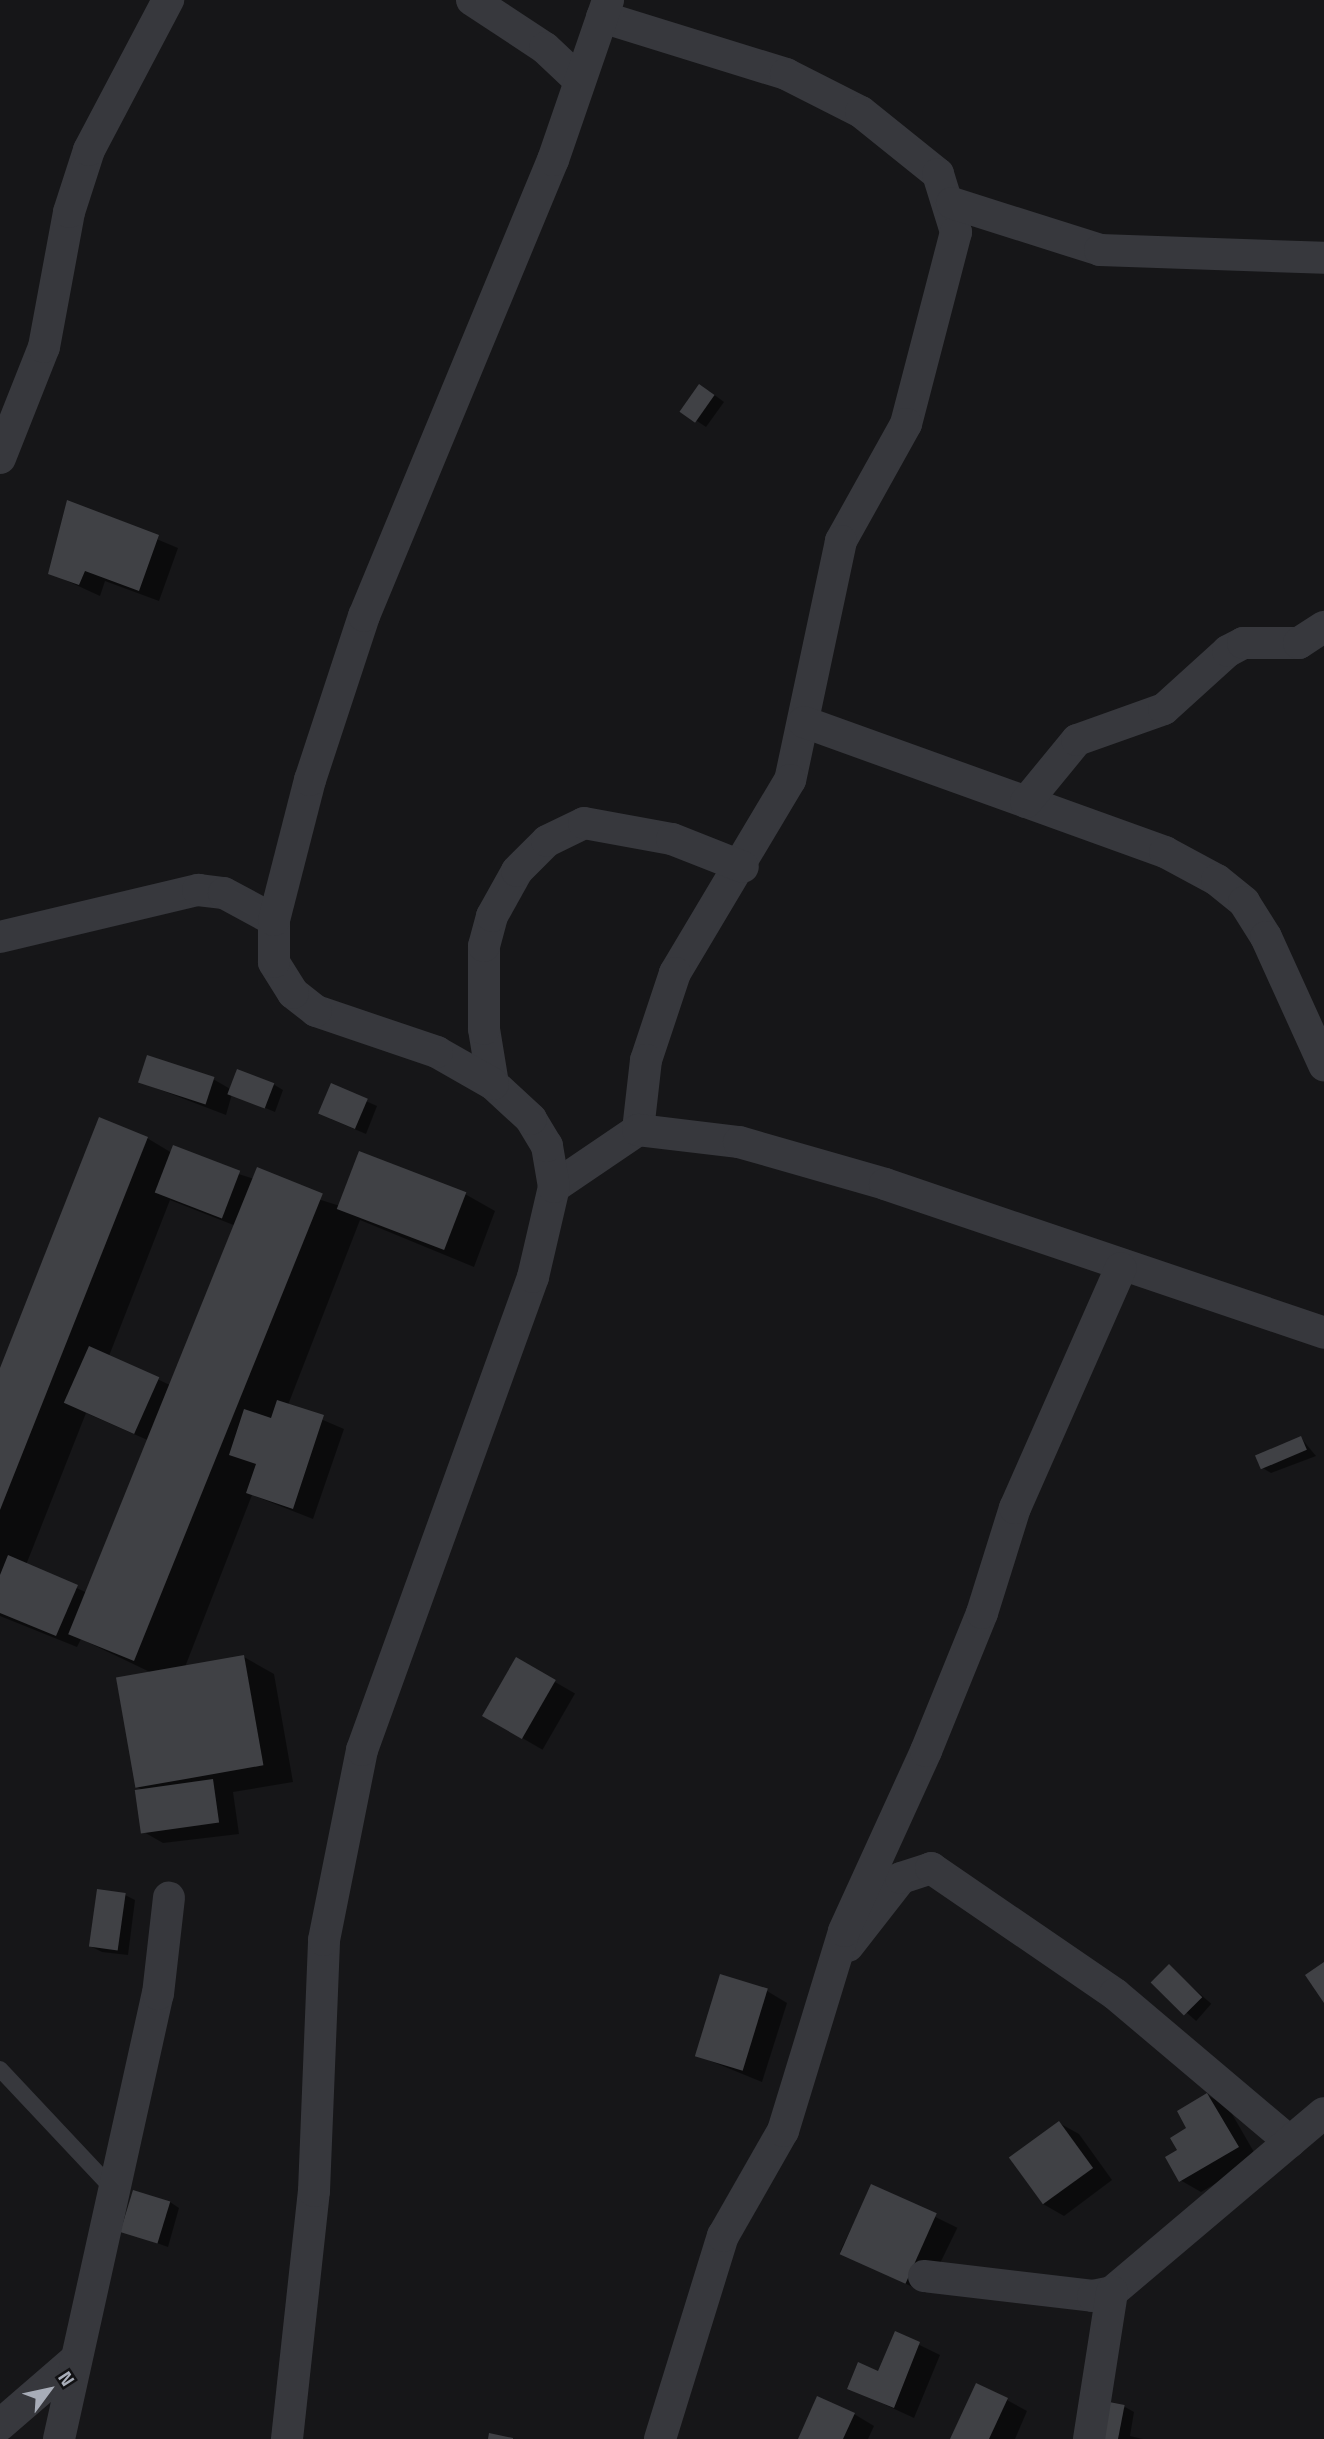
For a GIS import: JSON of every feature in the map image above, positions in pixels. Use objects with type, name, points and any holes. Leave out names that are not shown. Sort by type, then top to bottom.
[{"type":"street","points":[[0,458],[44,346],[69,212],[89,150],[168,0]]},
{"type":"street","points":[[472,0],[545,48],[579,80]]},
{"type":"street","points":[[287,2439],[314,2190],[324,1940],[362,1750],[533,1277],[554,1187],[547,1146],[536,1128],[493,1084],[437,1052],[316,1011],[293,993],[274,962],[274,920],[306,792],[364,616],[483,335],[605,8],[786,74],[861,112],[938,174],[952,203],[956,232],[922,378],[890,457],[841,541],[790,780],[743,867],[691,943],[665,997],[646,1060],[638,1130]]},
{"type":"street","points":[[952,203],[1100,250],[1324,258]]},
{"type":"street","points":[[1026,802],[1077,740],[1164,709],[1228,651],[1243,643],[1299,643],[1324,627]]},
{"type":"street","points":[[804,722],[1165,852],[1244,902],[1324,1065]]},
{"type":"street","points":[[493,1084],[484,1029],[484,946],[492,916],[517,871],[547,841],[584,822],[672,839],[743,867]]},
{"type":"street","points":[[0,937],[198,890],[224,893],[274,920]]},
{"type":"street","points":[[554,1187],[638,1130],[676,1130],[813,1162],[1121,1268],[1324,1333]]},
{"type":"street","points":[[660,2439],[723,2236],[783,2131],[835,1962],[963,1662],[1015,1508],[1121,1268]]},
{"type":"street","points":[[835,1962],[901,1878],[931,1867],[1115,1994],[1290,2143]]},
{"type":"street","points":[[59,2439],[111,2187],[158,1994],[169,1898]]},
{"type":"street","points":[[924,2276],[1093,2296],[1112,2292],[1324,2113]]},
{"type":"street","points":[[1089,2439],[1112,2292]]},
{"type":"street","points":[[0,2425],[74,2361]]},
{"type":"lane","points":[[0,2070],[111,2187]]},
{"type":"building","points":[[699,384],[715,395],[695,423],[679,412]]},
{"type":"building","points":[[67,500],[159,535],[139,591],[85,571],[79,585],[48,574]]},
{"type":"building","points":[[147,1055],[215,1077],[206,1105],[138,1083]]},
{"type":"building","points":[[237,1069],[274,1083],[265,1109],[227,1094]]},
{"type":"building","points":[[331,1083],[368,1099],[355,1129],[318,1113]]},
{"type":"building","points":[[99,1117],[148,1137],[0,1510],[0,1368]]},
{"type":"building","points":[[173,1145],[240,1171],[222,1218],[155,1193]]},
{"type":"building","points":[[359,1151],[466,1192],[444,1250],[337,1209]]},
{"type":"building","points":[[257,1167],[323,1194],[134,1661],[68,1634]]},
{"type":"building","points":[[89,1346],[159,1377],[134,1434],[64,1403]]},
{"type":"building","points":[[277,1400],[324,1415],[293,1509],[246,1493],[256,1464],[229,1455],[244,1409],[271,1418]]},
{"type":"building","points":[[1301,1436],[1307,1450],[1261,1469],[1255,1456]]},
{"type":"building","points":[[8,1555],[78,1585],[56,1636],[0,1613],[0,1575]]},
{"type":"building","points":[[244,1655],[263,1765],[135,1788],[116,1678]]},
{"type":"building","points":[[516,1657],[556,1680],[522,1739],[482,1716]]},
{"type":"building","points":[[213,1779],[219,1823],[141,1834],[135,1790]]},
{"type":"building","points":[[97,1889],[126,1893],[118,1950],[89,1946]]},
{"type":"building","points":[[1324,1962],[1324,2003],[1305,1975]]},
{"type":"building","points":[[1169,1964],[1202,1997],[1184,2016],[1151,1982]]},
{"type":"building","points":[[720,1974],[768,1989],[743,2071],[695,2056]]},
{"type":"building","points":[[1207,2093],[1239,2147],[1179,2182],[1165,2157],[1177,2150],[1170,2138],[1186,2128],[1177,2111]]},
{"type":"building","points":[[1059,2121],[1093,2168],[1043,2204],[1009,2157]]},
{"type":"building","points":[[871,2184],[937,2213],[905,2284],[840,2254]]},
{"type":"building","points":[[133,2190],[170,2201],[157,2243],[120,2232]]},
{"type":"building","points":[[895,2331],[920,2342],[894,2408],[847,2389],[858,2362],[878,2371]]},
{"type":"building","points":[[976,2383],[1008,2398],[989,2439],[950,2439]]},
{"type":"building","points":[[817,2396],[855,2413],[843,2439],[798,2439]]},
{"type":"building","points":[[1104,2401],[1125,2405],[1118,2439],[1097,2439]]},
{"type":"building","points":[[489,2433],[513,2438],[513,2439],[488,2439]]}]
